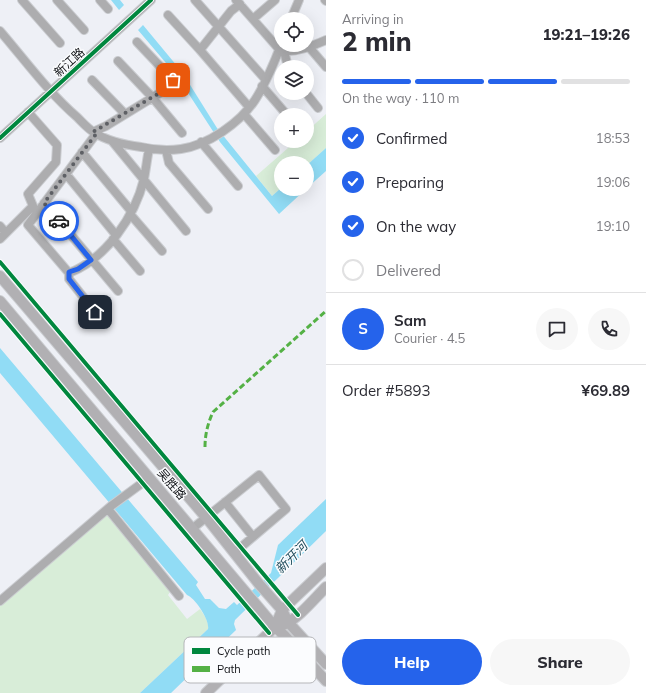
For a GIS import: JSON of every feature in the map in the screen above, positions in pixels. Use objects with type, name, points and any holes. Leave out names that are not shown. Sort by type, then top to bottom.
[{"type":"main road","name":"吴胜路","points":[[0,276],[206,518],[262,588],[282,610],[288,622],[302,637]]},
{"type":"main road","name":"吴胜路","points":[[0,301],[275,627],[286,637]]},
{"type":"main road","points":[[275,627],[282,610],[326,568]]},
{"type":"main road","points":[[265,637],[275,627],[288,622],[326,587]]},
{"type":"main road","name":"吴胜路","points":[[316,653],[326,664]]},
{"type":"main road","name":"吴胜路","points":[[316,670],[326,681]]},
{"type":"main road","points":[[206,693],[216,683]]},
{"type":"street","points":[[22,0],[60,44]]},
{"type":"street","points":[[57,0],[84,30]]},
{"type":"street","points":[[100,0],[108,9]]},
{"type":"street","name":"新江路","points":[[0,138],[151,0]]},
{"type":"street","points":[[195,0],[264,83],[282,108]]},
{"type":"street","points":[[253,19],[275,0]]},
{"type":"street","points":[[294,12],[299,0]]},
{"type":"street","points":[[200,50],[238,2],[274,41]]},
{"type":"street","points":[[168,15],[200,50],[247,110],[275,150]]},
{"type":"street","points":[[0,31],[63,105],[95,133],[112,141],[149,149],[183,149],[214,136],[235,123],[247,110],[264,83],[279,52]]},
{"type":"street","points":[[314,45],[326,40]]},
{"type":"street","points":[[95,312],[69,279],[69,272],[28,225],[95,133],[173,85],[173,80],[137,42]]},
{"type":"street","points":[[313,52],[326,67]]},
{"type":"street","points":[[118,61],[152,97],[182,133]]},
{"type":"street","points":[[92,80],[125,114]]},
{"type":"street","points":[[312,100],[318,108]]},
{"type":"street","points":[[0,226],[3,236],[33,206],[28,194],[56,162],[57,145],[28,112]]},
{"type":"street","points":[[112,141],[186,232]]},
{"type":"street","points":[[201,142],[238,186]]},
{"type":"street","points":[[69,272],[78,269],[91,260],[115,237],[131,212],[144,180],[149,149]]},
{"type":"street","points":[[166,150],[169,163],[208,210]]},
{"type":"street","points":[[82,152],[162,251]]},
{"type":"street","points":[[66,174],[140,271]]},
{"type":"street","points":[[44,203],[118,291]]},
{"type":"street","points":[[192,528],[260,475],[286,509],[234,553]]},
{"type":"street","points":[[0,601],[110,508],[149,478]]},
{"type":"street","points":[[225,502],[253,537]]},
{"type":"street","points":[[110,508],[178,596]]},
{"type":"green space","points":[[326,114],[326,148],[314,159],[314,156],[279,156],[288,148],[314,148],[314,125]]},
{"type":"green space","points":[[274,160],[274,194],[272,196],[256,176]]},
{"type":"green space","points":[[108,514],[170,592],[168,595],[187,619],[200,609],[207,621],[208,629],[200,637],[184,637],[184,652],[140,693],[0,693],[0,606]]},
{"type":"water","points":[[111,0],[120,0],[124,5],[119,10]]},
{"type":"water","points":[[143,25],[182,72],[217,128],[272,196],[274,194],[274,196],[298,196],[279,214],[220,142],[177,76],[138,30]]},
{"type":"water","points":[[326,148],[326,171],[314,182],[314,159]]},
{"type":"water","name":"新开河","points":[[0,348],[198,582],[196,585],[205,599],[210,599],[219,608],[226,609],[234,602],[237,605],[271,573],[278,545],[326,499],[326,531],[235,620],[234,624],[236,630],[229,637],[200,637],[208,629],[208,625],[207,620],[198,605],[187,595],[0,373]]},
{"type":"water","points":[[184,652],[184,680],[171,693],[140,693]]},
{"type":"marked path","points":[[205,447],[207,429],[213,412],[326,311]]},
{"type":"cycle path","points":[[0,138],[151,0]]},
{"type":"cycle path","points":[[0,262],[298,615]]},
{"type":"cycle path","points":[[0,314],[269,633]]},
{"type":"way so far","points":[[59,221],[44,203],[96,134],[93,132],[106,126],[173,85],[173,80]]},
{"type":"route","points":[[59,221],[91,260],[78,269],[69,272],[68,276],[95,312]]}]
